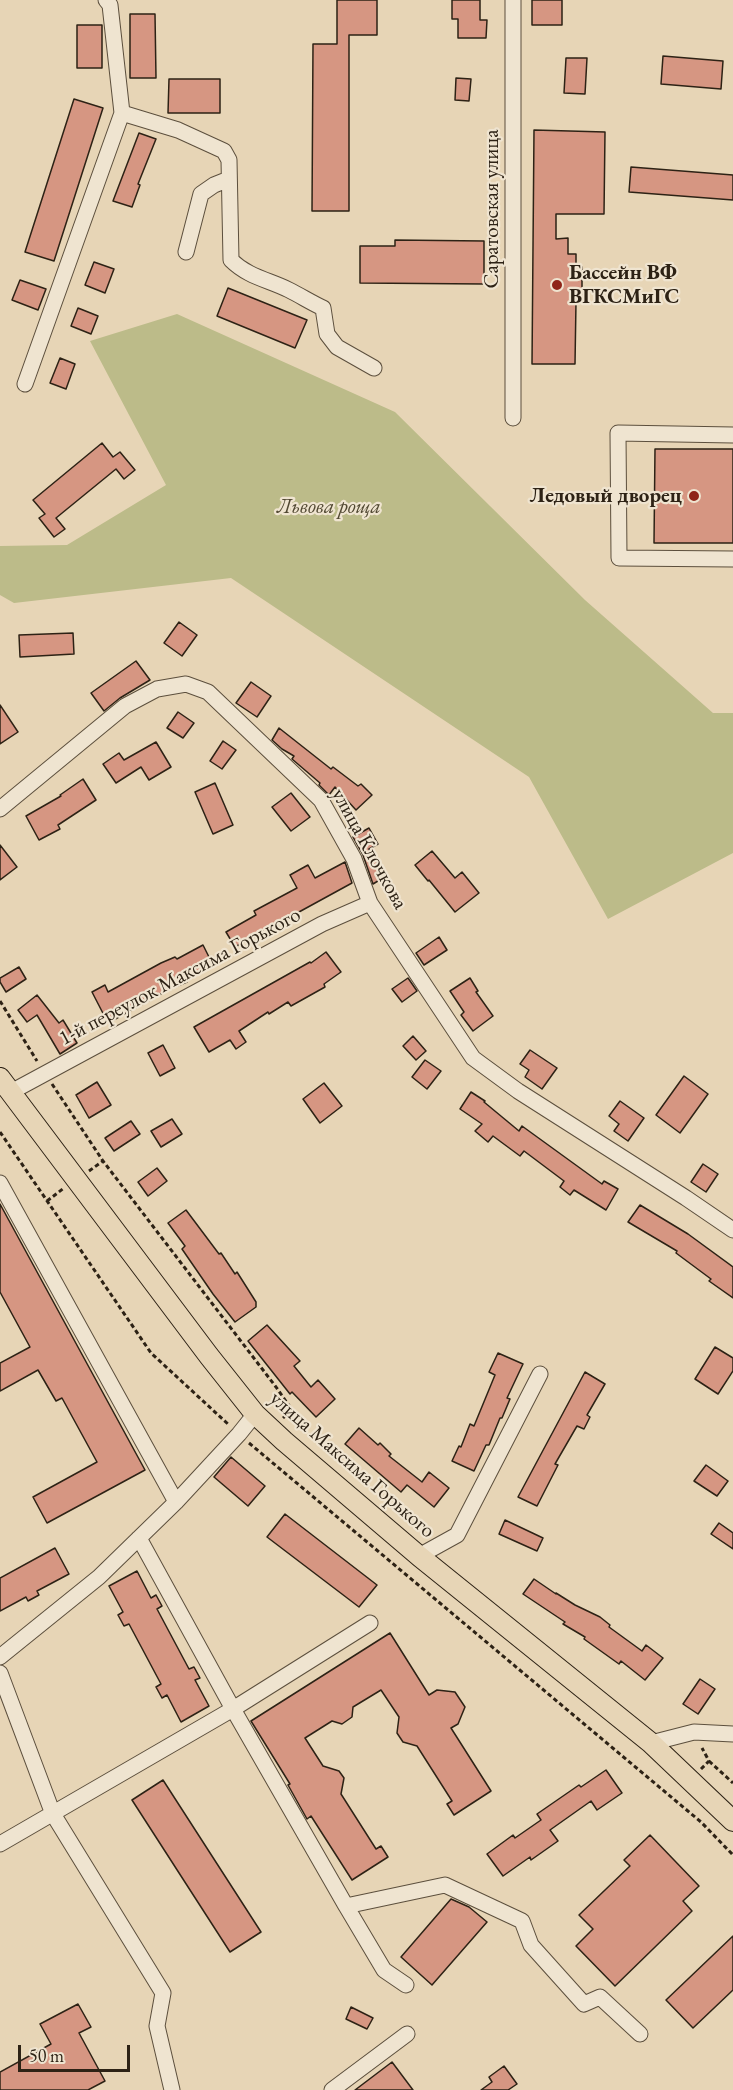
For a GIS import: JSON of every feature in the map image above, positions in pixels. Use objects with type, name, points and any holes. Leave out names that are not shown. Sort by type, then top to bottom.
[{"type":"main road","name":"улица Максима Горького","points":[[5,1085],[255,1414],[419,1556],[651,1743],[733,1821]]},
{"type":"street","points":[[25,384],[122,113],[110,6],[106,0]]},
{"type":"street","name":"Саратовская улица","points":[[513,0],[513,418]]},
{"type":"street","points":[[122,113],[178,130],[224,151],[229,160],[231,260],[249,274],[287,289],[323,308],[327,334],[338,347],[374,368]]},
{"type":"street","points":[[186,252],[201,194],[229,179]]},
{"type":"street","points":[[733,435],[618,433],[619,558],[733,560]]},
{"type":"street","name":"улица Клочкова","points":[[0,809],[125,706],[157,689],[186,684],[208,692],[321,800],[354,859],[370,903],[473,1058],[518,1090],[733,1230]]},
{"type":"street","name":"1-й переулок Максима Горького","points":[[5,1085],[322,924],[370,903]]},
{"type":"street","points":[[0,1183],[176,1503]]},
{"type":"street","points":[[419,1556],[457,1535],[540,1374]]},
{"type":"street","points":[[0,1657],[99,1577],[176,1503],[255,1414]]},
{"type":"street","points":[[139,1538],[233,1709],[384,1970],[406,1985]]},
{"type":"street","points":[[0,1844],[233,1709],[370,1623]]},
{"type":"street","points":[[0,1673],[53,1814],[163,1993],[157,2026],[172,2090]]},
{"type":"street","points":[[651,1743],[694,1732],[733,1734]]},
{"type":"street","points":[[346,1906],[445,1885],[522,1921],[531,1944],[584,2004],[600,1997],[640,2034]]},
{"type":"street","points":[[332,2090],[406,2034]]},
{"type":"path","points":[[0,1132],[151,1353],[239,1434],[701,1822],[733,1855]]},
{"type":"path","points":[[47,1201],[103,1161],[292,1410]]},
{"type":"path","points":[[709,1761],[733,1783]]},
{"type":"green space","name":"Львова роща","points":[[177,314],[395,412],[585,600],[713,713],[733,713],[733,853],[608,919],[529,777],[231,578],[14,603],[0,595],[0,546],[67,545],[166,485],[90,341]]},
{"type":"building","points":[[337,0],[377,0],[377,35],[349,35],[349,211],[312,211],[313,44],[337,44]]},
{"type":"building","points":[[452,0],[480,0],[480,20],[487,20],[486,38],[458,38],[458,19],[452,19]]},
{"type":"building","points":[[532,0],[562,0],[562,25],[532,25]]},
{"type":"building","points":[[130,14],[155,14],[156,78],[130,78]]},
{"type":"building","points":[[77,25],[102,25],[102,68],[77,68]]},
{"type":"building","points":[[663,56],[723,61],[721,89],[661,84]]},
{"type":"building","points":[[566,58],[587,58],[585,94],[564,93]]},
{"type":"building","points":[[456,78],[471,79],[469,101],[455,100]]},
{"type":"building","points":[[169,79],[220,79],[220,113],[168,113]]},
{"type":"building","points":[[74,99],[103,108],[54,261],[25,252]]},
{"type":"building","points":[[534,130],[605,132],[604,214],[556,214],[556,239],[568,238],[568,254],[576,254],[576,267],[582,267],[582,302],[576,302],[575,364],[532,364]]},
{"type":"building","points":[[139,133],[156,139],[138,184],[140,185],[132,207],[113,201]]},
{"type":"building","points":[[631,167],[733,175],[733,200],[629,192]]},
{"type":"building","points":[[395,240],[484,241],[484,284],[360,283],[360,246],[395,246]]},
{"type":"building","points":[[94,262],[114,269],[105,293],[85,285]]},
{"type":"building","points":[[20,280],[46,289],[38,310],[12,300]]},
{"type":"building","points":[[228,288],[307,320],[295,348],[217,316]]},
{"type":"building","points":[[78,308],[98,316],[91,334],[71,326]]},
{"type":"building","points":[[60,358],[75,364],[66,389],[50,383]]},
{"type":"building","points":[[102,443],[113,457],[120,452],[135,470],[124,479],[116,469],[56,518],[65,529],[54,537],[39,518],[45,514],[33,500]]},
{"type":"building","name":"Ледовый дворец","points":[[655,449],[733,449],[733,543],[654,543]]},
{"type":"building","points":[[179,622],[197,635],[182,656],[164,643]]},
{"type":"building","points":[[73,633],[74,654],[20,657],[19,635]]},
{"type":"building","points":[[136,661],[150,680],[120,698],[104,711],[91,693]]},
{"type":"building","points":[[251,682],[271,696],[257,717],[236,703]]},
{"type":"building","points":[[0,705],[18,732],[0,744]]},
{"type":"building","points":[[178,712],[194,723],[183,738],[167,728]]},
{"type":"building","points":[[279,728],[331,769],[333,767],[358,786],[361,784],[372,795],[356,810],[335,787],[329,795],[319,785],[320,783],[292,759],[294,756],[272,740]]},
{"type":"building","points":[[223,741],[236,750],[222,769],[210,761]]},
{"type":"building","points":[[156,742],[171,767],[149,780],[141,767],[116,783],[103,764],[119,753],[124,760]]},
{"type":"building","points":[[83,779],[96,800],[58,825],[60,829],[39,840],[26,816],[61,796]]},
{"type":"building","points":[[215,783],[233,825],[213,834],[195,792]]},
{"type":"building","points":[[291,793],[310,817],[291,831],[272,807]]},
{"type":"building","points":[[369,828],[378,844],[369,849],[386,876],[373,884],[363,855],[353,837]]},
{"type":"building","points":[[0,845],[17,867],[0,880]]},
{"type":"building","points":[[432,851],[455,878],[462,872],[479,893],[455,912],[415,865]]},
{"type":"building","points":[[345,862],[352,883],[235,947],[226,932],[256,915],[254,911],[297,888],[290,875],[308,865],[315,878]]},
{"type":"building","points":[[439,937],[447,950],[424,965],[416,953]]},
{"type":"building","points":[[203,945],[213,965],[186,979],[187,982],[108,1023],[92,992],[105,985],[108,992],[161,963],[175,957],[177,959]]},
{"type":"building","points":[[326,952],[341,972],[324,984],[325,987],[291,1006],[288,1002],[269,1014],[268,1012],[239,1031],[246,1042],[236,1049],[230,1040],[209,1052],[194,1027],[311,963]]},
{"type":"building","points":[[19,967],[26,979],[6,992],[0,978]]},
{"type":"building","points":[[408,978],[417,991],[402,1002],[392,989]]},
{"type":"building","points":[[470,978],[478,991],[476,992],[493,1016],[473,1031],[461,1015],[464,1012],[450,991]]},
{"type":"building","points":[[37,995],[59,1023],[63,1020],[77,1043],[60,1054],[37,1015],[27,1022],[18,1010]]},
{"type":"building","points":[[413,1036],[426,1051],[416,1060],[403,1046]]},
{"type":"building","points":[[163,1045],[175,1068],[160,1076],[148,1053]]},
{"type":"building","points":[[530,1050],[557,1068],[542,1089],[525,1077],[529,1070],[520,1064]]},
{"type":"building","points":[[425,1060],[441,1071],[427,1089],[412,1077]]},
{"type":"building","points":[[684,1076],[708,1094],[680,1133],[656,1115]]},
{"type":"building","points":[[97,1082],[111,1105],[89,1118],[76,1095]]},
{"type":"building","points":[[324,1083],[342,1106],[320,1123],[303,1099]]},
{"type":"building","points":[[471,1092],[485,1101],[519,1131],[522,1126],[602,1184],[604,1181],[618,1189],[606,1210],[574,1190],[570,1195],[560,1187],[564,1181],[524,1151],[520,1156],[493,1136],[488,1142],[475,1131],[482,1124],[460,1109]]},
{"type":"building","points":[[620,1101],[644,1118],[628,1141],[614,1131],[619,1124],[609,1116]]},
{"type":"building","points":[[172,1119],[182,1134],[161,1147],[151,1131]]},
{"type":"building","points":[[131,1121],[140,1134],[114,1151],[105,1138]]},
{"type":"building","points":[[703,1164],[718,1174],[706,1192],[691,1182]]},
{"type":"building","points":[[157,1168],[167,1181],[148,1196],[138,1182]]},
{"type":"building","points":[[0,1204],[145,1470],[47,1523],[33,1497],[97,1462],[62,1398],[56,1401],[38,1370],[0,1391],[0,1363],[30,1347],[0,1292]]},
{"type":"building","points":[[640,1205],[688,1234],[733,1267],[733,1298],[709,1281],[711,1279],[676,1253],[677,1251],[628,1222]]},
{"type":"building","points":[[186,1210],[235,1274],[237,1272],[256,1302],[256,1307],[235,1322],[182,1249],[185,1246],[168,1223]]},
{"type":"building","points":[[267,1325],[300,1361],[294,1366],[311,1387],[318,1380],[335,1399],[316,1417],[292,1392],[290,1394],[248,1341]]},
{"type":"building","points":[[715,1347],[733,1358],[733,1371],[718,1394],[695,1379]]},
{"type":"building","points":[[498,1353],[523,1364],[507,1398],[510,1399],[502,1418],[474,1471],[452,1461],[459,1446],[461,1447],[470,1424],[474,1426],[495,1375],[489,1372]]},
{"type":"building","points":[[585,1372],[605,1384],[587,1415],[590,1417],[584,1429],[577,1426],[555,1464],[558,1465],[537,1506],[518,1497]]},
{"type":"building","points":[[359,1428],[378,1445],[380,1443],[391,1454],[389,1456],[422,1482],[429,1472],[449,1488],[434,1507],[407,1485],[401,1492],[345,1444]]},
{"type":"building","points":[[231,1457],[265,1486],[248,1506],[214,1477]]},
{"type":"building","points":[[706,1465],[728,1481],[717,1496],[694,1481]]},
{"type":"building","points":[[285,1514],[377,1585],[359,1607],[267,1537]]},
{"type":"building","points":[[505,1520],[543,1538],[537,1551],[499,1534]]},
{"type":"building","points":[[719,1523],[733,1533],[733,1549],[711,1534]]},
{"type":"building","points":[[55,1548],[69,1574],[37,1591],[39,1595],[28,1601],[26,1597],[0,1611],[0,1578]]},
{"type":"building","points":[[137,1571],[151,1598],[156,1595],[162,1606],[157,1609],[189,1669],[194,1667],[200,1678],[195,1680],[209,1706],[181,1722],[167,1695],[162,1698],[156,1687],[161,1684],[129,1624],[124,1626],[118,1615],[123,1612],[109,1586]]},
{"type":"building","points":[[534,1579],[575,1605],[600,1617],[610,1625],[609,1627],[642,1651],[646,1645],[663,1658],[645,1680],[621,1661],[619,1664],[584,1639],[585,1637],[563,1624],[565,1622],[523,1594]]},
{"type":"building","points":[[390,1633],[429,1695],[437,1690],[455,1692],[465,1707],[458,1724],[451,1728],[491,1791],[454,1815],[447,1804],[452,1801],[417,1746],[403,1742],[397,1733],[399,1717],[381,1690],[353,1707],[352,1717],[342,1724],[332,1721],[305,1738],[323,1766],[339,1771],[344,1778],[341,1794],[376,1849],[381,1846],[388,1857],[352,1880],[311,1816],[307,1819],[288,1785],[290,1784],[251,1721]]},
{"type":"building","points":[[700,1679],[715,1689],[698,1714],[683,1704]]},
{"type":"building","points":[[606,1770],[622,1793],[597,1810],[591,1801],[550,1830],[558,1841],[503,1876],[487,1854],[513,1835],[515,1838],[541,1820],[537,1814],[579,1785],[581,1787]]},
{"type":"building","points":[[163,1780],[261,1932],[230,1952],[132,1800]]},
{"type":"building","points":[[650,1835],[699,1886],[683,1901],[692,1911],[615,1986],[576,1946],[593,1929],[579,1915],[630,1866],[624,1860]]},
{"type":"building","points":[[451,1899],[469,1907],[487,1922],[432,1985],[401,1957]]},
{"type":"building","points":[[733,1936],[733,1990],[693,2028],[666,2000]]},
{"type":"building","points":[[78,2004],[91,2027],[79,2033],[105,2081],[88,2090],[0,2090],[0,2072],[51,2044],[40,2024]]},
{"type":"building","points":[[351,2007],[373,2018],[367,2029],[346,2019]]},
{"type":"building","points":[[392,2062],[413,2090],[355,2090]]},
{"type":"building","points":[[504,2066],[517,2084],[508,2090],[481,2090],[492,2082],[489,2077]]},
{"type":"place","name":"Бассейн ВФ ВГКСМиГС","points":[[557,285]]},
{"type":"place","name":"Ледовый дворец","points":[[694,496]]}]
